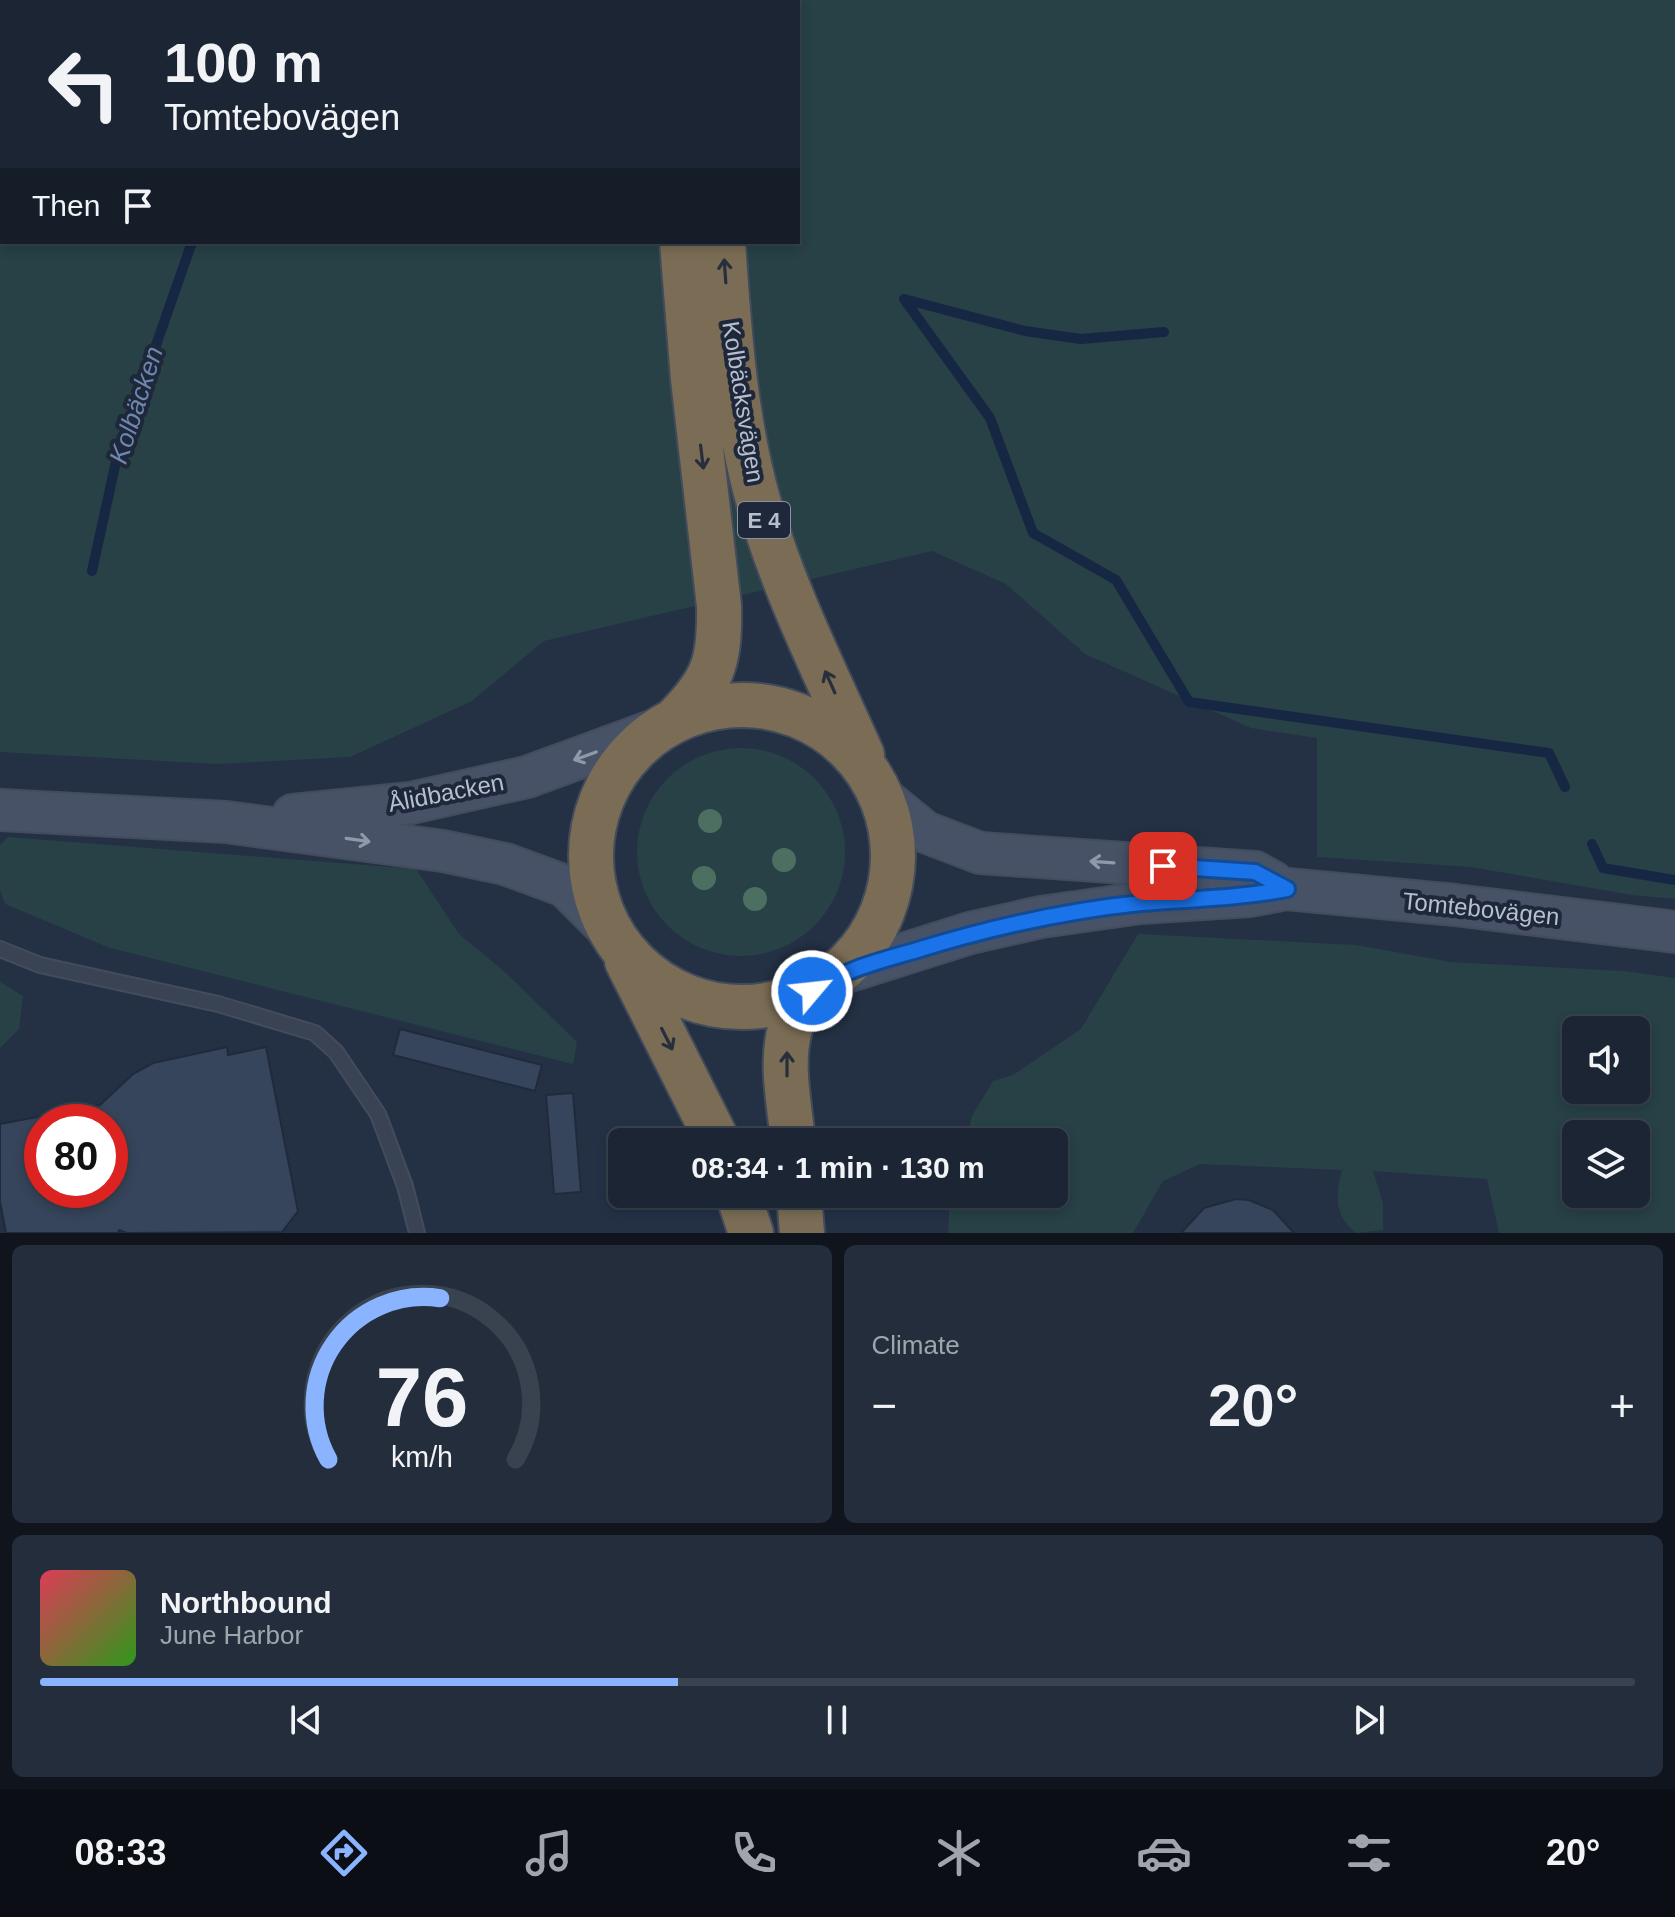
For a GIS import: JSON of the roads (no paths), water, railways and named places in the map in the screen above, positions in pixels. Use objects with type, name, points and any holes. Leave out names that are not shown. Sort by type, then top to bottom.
[{"type":"highway","name":"Kolbäcksvägen","points":[[667,724],[707,682],[716,665],[720,644],[719,606],[693,379],[682,244]]},
{"type":"highway","name":"Kolbäcksvägen","points":[[723,244],[731,356],[759,505],[785,579],[877,788]]},
{"type":"highway","name":"E 4","points":[[711,1128],[614,937],[592,881],[592,833],[598,806],[610,781],[631,752],[667,724],[696,711],[739,704],[789,712],[815,723],[839,739],[877,788],[893,838],[894,862],[888,896],[867,942],[823,983],[790,1026],[786,1068],[792,1128]]},
{"type":"highway","name":"E 4","points":[[614,937],[655,980],[694,1000],[725,1007],[756,1007],[785,1001],[823,983]]},
{"type":"highway","points":[[743,1208],[751,1233]]},
{"type":"highway","points":[[800,1208],[802,1233]]},
{"type":"main road","name":"Ålidbacken","points":[[226,822],[411,803],[527,777],[667,724]]},
{"type":"main road","name":"Tomtebovägen","points":[[877,788],[925,832],[980,853],[1255,872],[1287,889]]},
{"type":"main road","name":"Ålidbacken","points":[[0,810],[226,822],[443,851],[505,864],[565,886],[614,937]]},
{"type":"main road","name":"Tomtebovägen","points":[[823,983],[970,933],[1041,917],[1140,903],[1250,896],[1287,889],[1455,905],[1675,932]]},
{"type":"lane","points":[[0,949],[40,965],[218,1004],[315,1033],[336,1052],[378,1114],[405,1186],[417,1233]]},
{"type":"waterway","name":"Kolbäcken","points":[[92,571],[117,457],[191,244]]},
{"type":"waterway","points":[[904,299],[990,418],[1033,533],[1116,580],[1189,702],[1549,753],[1565,787]]},
{"type":"waterway","points":[[904,299],[1025,331],[1081,339],[1164,332]]},
{"type":"waterway","points":[[1592,844],[1603,868],[1675,880]]}]
